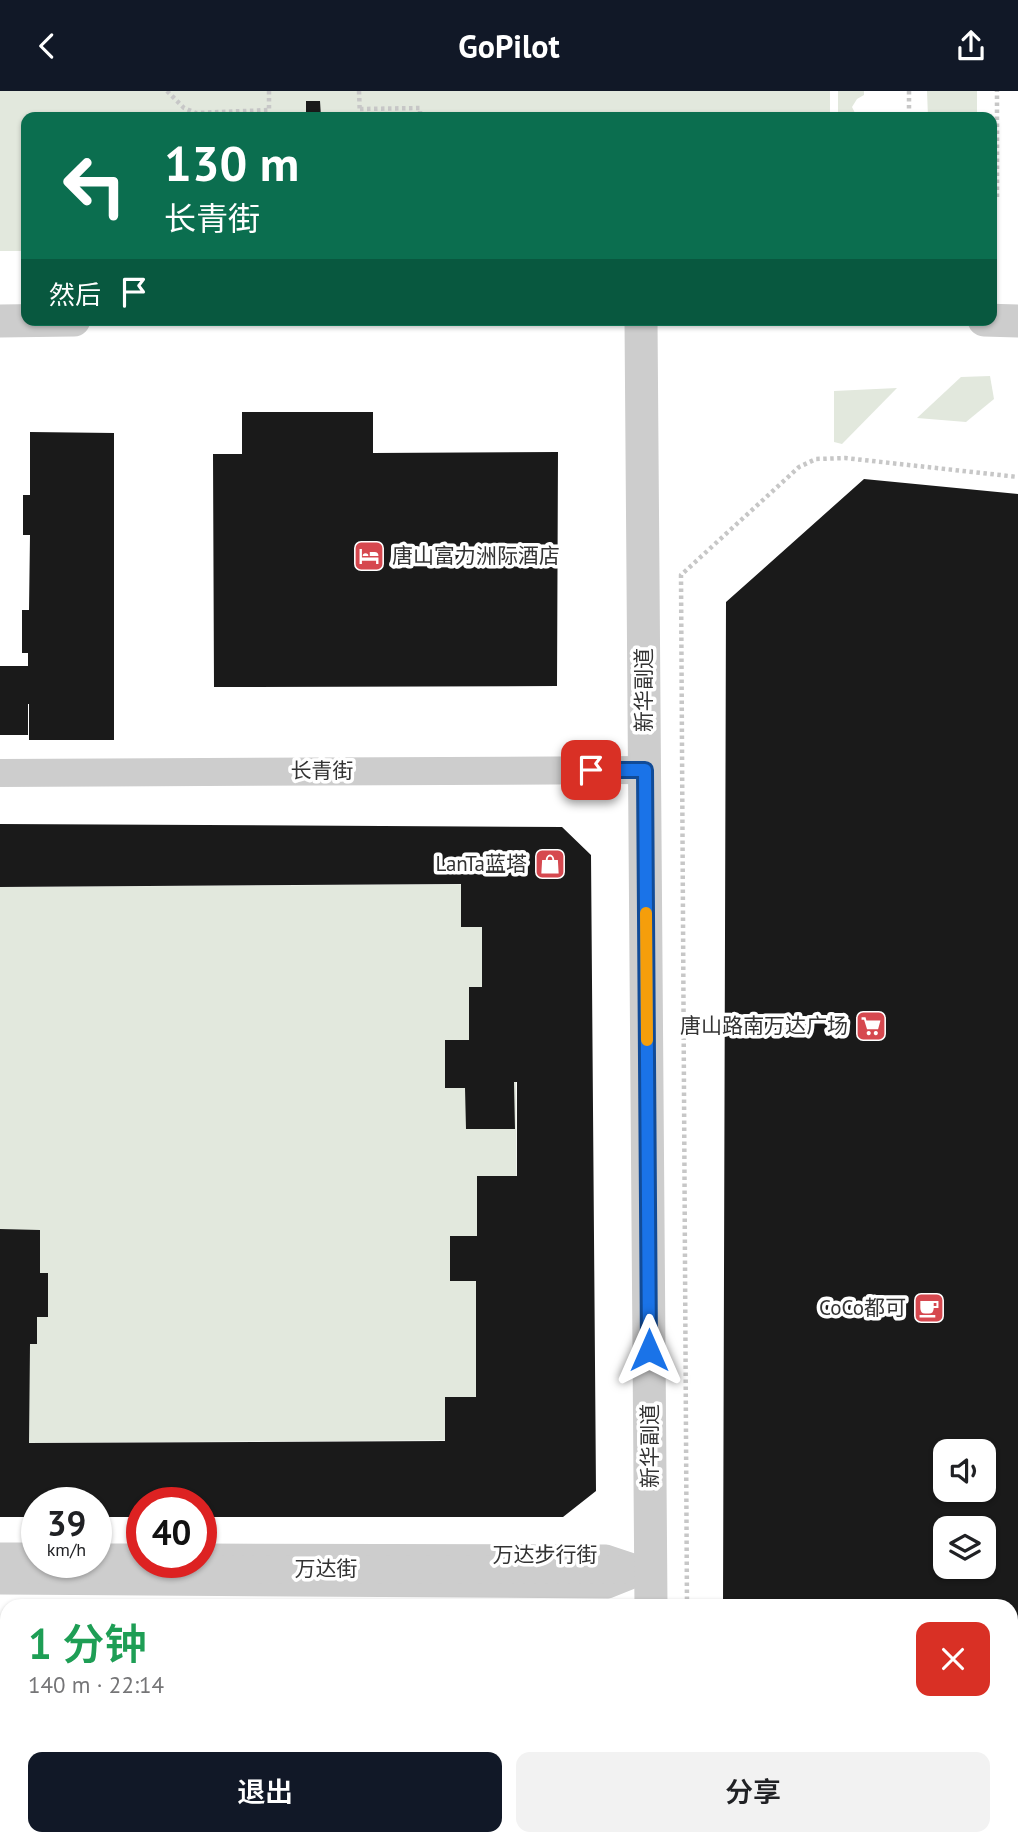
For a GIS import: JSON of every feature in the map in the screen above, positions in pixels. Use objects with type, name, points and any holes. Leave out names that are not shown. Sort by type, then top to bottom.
[{"type":"street","points":[[997,320],[1018,321]]},
{"type":"street","points":[[0,321],[21,321]]},
{"type":"street","name":"新华副道","points":[[641,326],[651,1599]]},
{"type":"street","name":"长青街","points":[[0,773],[645,770]]},
{"type":"street","points":[[0,1553],[21,1553]]},
{"type":"street","name":"万达步行街","points":[[217,1554],[606,1555],[651,1570]]},
{"type":"street","name":"万达街","points":[[0,1569],[651,1570]]},
{"type":"street","name":"万达步行街","points":[[0,1584],[608,1588],[651,1570]]},
{"type":"path","points":[[167,91],[184,108],[194,112]]},
{"type":"path","points":[[220,112],[269,110],[269,91]]},
{"type":"path","points":[[359,91],[360,109],[420,108],[420,112]]},
{"type":"path","points":[[909,91],[909,112]]},
{"type":"path","points":[[997,91],[997,199]]},
{"type":"path","points":[[687,1599],[681,575],[799,467],[816,459],[845,458],[1018,477]]},
{"type":"shaded area","points":[[0,91],[830,91],[830,112],[21,112],[21,251],[0,251]]},
{"type":"shaded area","points":[[838,91],[864,91],[864,95],[857,99],[852,107],[854,112],[838,112]]},
{"type":"shaded area","points":[[927,91],[977,91],[977,112],[928,112]]},
{"type":"shaded area","points":[[990,376],[994,399],[966,422],[917,418],[961,377]]},
{"type":"shaded area","points":[[897,388],[842,444],[834,442],[834,391]]},
{"type":"shaded area","points":[[515,884],[518,1440],[0,1443],[0,887]]},
{"type":"building","points":[[306,101],[320,101],[321,112],[306,112]]},
{"type":"building","name":"唐山富力洲际酒店","points":[[242,412],[373,412],[373,453],[558,452],[557,686],[214,687],[213,454],[242,454]]},
{"type":"building","points":[[30,432],[114,433],[114,740],[29,740],[29,704],[28,735],[0,735],[0,666],[28,666],[28,653],[22,653],[22,610],[29,610],[30,535],[23,535],[23,495],[30,495]]},
{"type":"building","name":"唐山路南万达广场","points":[[864,479],[1018,494],[1018,1599],[723,1599],[726,602]]},
{"type":"building","points":[[0,824],[562,827],[591,855],[596,1491],[563,1517],[217,1517],[217,1487],[126,1487],[126,1517],[112,1517],[112,1487],[21,1487],[21,1517],[0,1517],[0,1229],[40,1230],[40,1273],[48,1273],[48,1317],[37,1317],[37,1344],[30,1344],[29,1443],[445,1441],[445,1397],[476,1397],[476,1281],[450,1281],[450,1236],[477,1236],[477,1176],[517,1176],[517,1082],[514,1082],[515,1129],[466,1129],[465,1088],[445,1088],[445,1040],[469,1040],[469,987],[482,987],[482,927],[461,927],[461,884],[0,887]]},
{"type":"slow traffic","points":[[646,913],[647,1040]]},
{"type":"place","name":"唐山富力洲际酒店","points":[[369,556]]},
{"type":"place","name":"LanTa蓝塔","points":[[550,864]]},
{"type":"place","name":"唐山路南万达广场","points":[[871,1026]]},
{"type":"place","name":"CoCo都可","points":[[929,1308]]},
{"type":"route","points":[[591,770],[645,770],[649,1350]]}]
